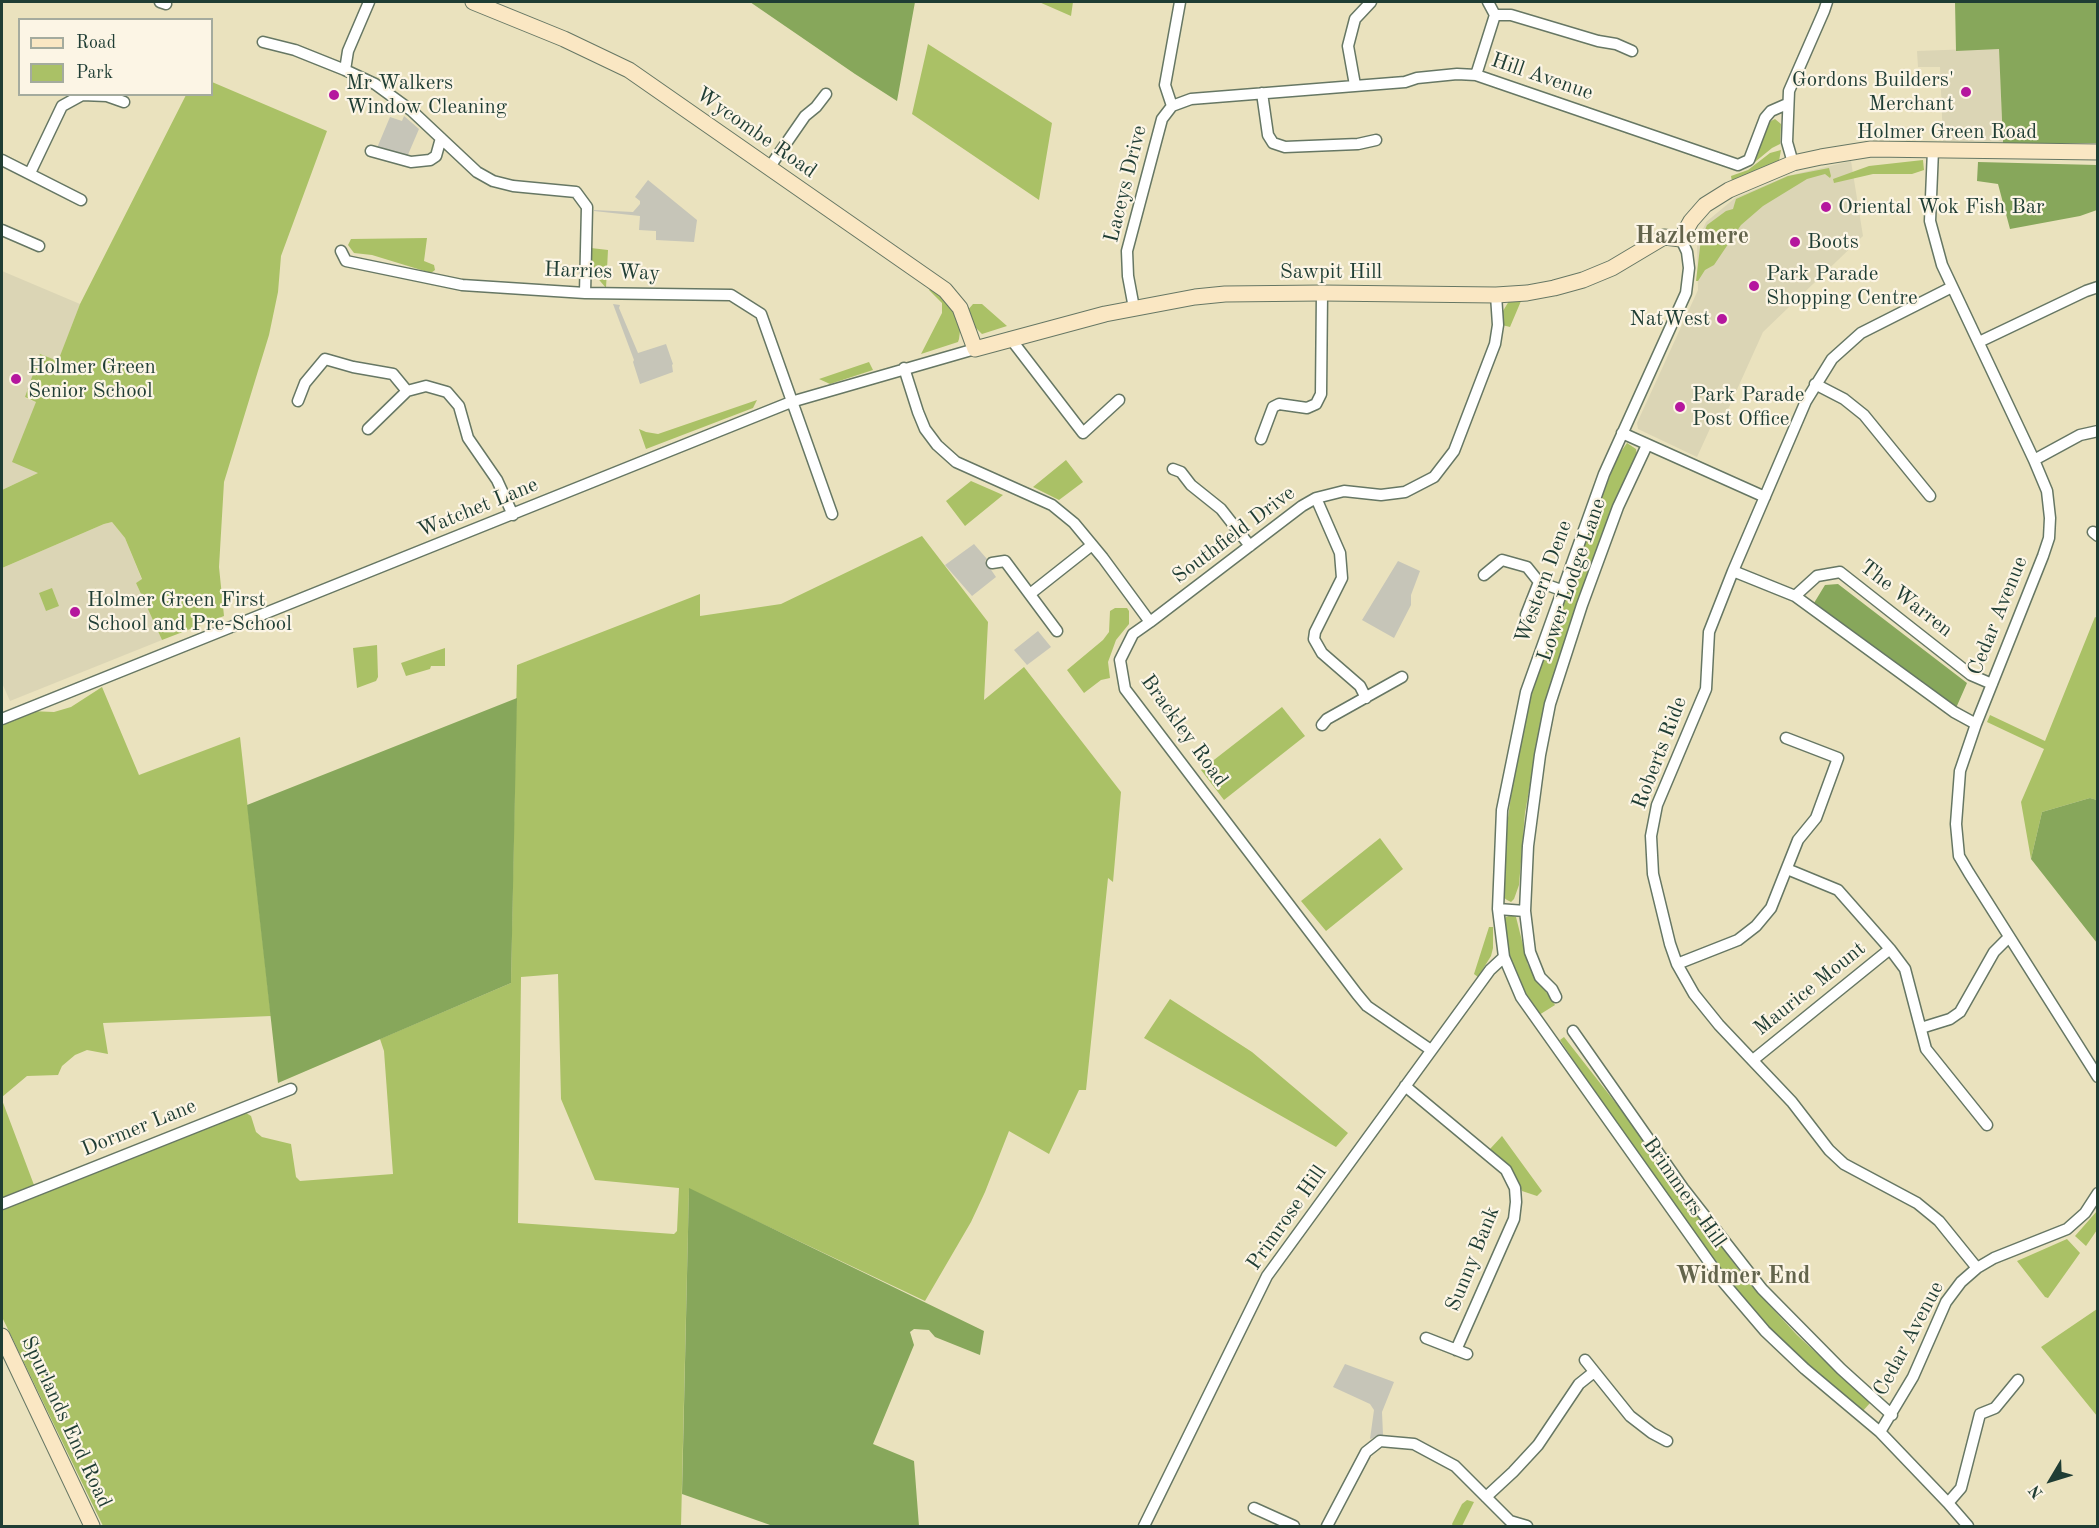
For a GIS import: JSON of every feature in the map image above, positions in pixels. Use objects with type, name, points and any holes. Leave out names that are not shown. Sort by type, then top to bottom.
[{"type":"street","points":[[345,70],[348,51],[369,2]]},
{"type":"street","name":"Wycombe Road","points":[[474,2],[564,39],[628,70],[945,290],[960,308],[975,349]]},
{"type":"street","name":"Laceys Drive","points":[[1134,308],[1128,276],[1127,251],[1162,119],[1172,106],[1165,85],[1179,2]]},
{"type":"street","points":[[1355,85],[1348,46],[1355,19],[1368,2]]},
{"type":"street","points":[[1476,75],[1495,15],[1488,2]]},
{"type":"street","points":[[1793,163],[1787,142],[1789,91],[1827,2]]},
{"type":"street","points":[[1495,15],[1511,15],[1598,41],[1616,44],[1632,51]]},
{"type":"street","points":[[263,42],[295,50],[375,84],[412,111],[477,172],[493,182],[576,192],[587,207],[585,293]]},
{"type":"street","name":"Hill Avenue","points":[[1172,106],[1191,99],[1405,82],[1417,78],[1457,74],[1476,75],[1738,165],[1749,160],[1765,118],[1771,111],[1787,104]]},
{"type":"street","points":[[1262,93],[1268,135],[1273,142],[1284,147],[1358,144],[1376,140]]},
{"type":"street","points":[[769,168],[805,116],[826,94]]},
{"type":"street","points":[[30,173],[62,106],[80,96]]},
{"type":"street","points":[[107,96],[124,102]]},
{"type":"street","points":[[371,151],[411,162],[430,160],[436,156],[441,138]]},
{"type":"street","name":"Holmer Green Road","points":[[1681,238],[1690,221],[1705,205],[1729,190],[1793,163],[1871,149],[2097,152]]},
{"type":"street","name":"Cedar Avenue","points":[[1933,150],[1930,221],[1942,266],[2034,460],[2047,491],[2050,518],[2049,538],[2043,556],[1976,724],[1960,771],[1956,824],[1959,856],[2097,1077]]},
{"type":"street","points":[[2,160],[81,200]]},
{"type":"street","points":[[2,230],[39,246]]},
{"type":"street","name":"Sawpit Hill","points":[[975,349],[1010,338],[1134,308],[1195,297],[1322,292],[1496,295],[1527,293],[1583,280],[1634,256],[1664,237],[1681,238]]},
{"type":"street","name":"Western Dene","points":[[1504,957],[1498,909],[1502,810],[1526,692],[1604,474],[1686,293],[1689,268],[1687,252],[1681,238]]},
{"type":"street","name":"Harries Way","points":[[341,259],[462,285],[585,293],[731,295],[761,314],[832,514]]},
{"type":"street","name":"Roberts Ride","points":[[1952,287],[1861,333],[1832,359],[1815,384],[1733,571],[1709,632],[1706,689],[1657,805],[1651,836],[1653,874],[1670,944],[1677,964],[1694,994],[1719,1025],[1792,1102],[1836,1157],[1844,1164],[1917,1203],[1939,1221],[1977,1268]]},
{"type":"street","points":[[1979,342],[2097,287]]},
{"type":"street","points":[[1261,439],[1273,407],[1279,404],[1307,408],[1316,404],[1321,394],[1322,292]]},
{"type":"street","name":"Southfield Drive","points":[[1150,622],[1302,506],[1316,498],[1344,491],[1381,495],[1405,492],[1434,477],[1454,451],[1495,344],[1498,325],[1496,295]]},
{"type":"street","points":[[1010,338],[1083,433],[1089,425],[1119,400]]},
{"type":"street","name":"Watchet Lane","points":[[2,719],[791,402],[975,349]]},
{"type":"street","points":[[298,401],[305,383],[325,359],[393,375],[407,391]]},
{"type":"street","points":[[904,368],[925,429],[937,445],[956,462],[1052,505],[1074,523],[1150,622]]},
{"type":"street","points":[[1815,384],[1844,399],[1864,415],[1930,496]]},
{"type":"street","points":[[368,429],[407,391],[426,386],[447,392],[459,406],[468,438],[497,480],[513,515]]},
{"type":"street","points":[[2034,460],[2080,435],[2097,431]]},
{"type":"street","points":[[1622,434],[1765,497]]},
{"type":"street","name":"Lower Lodge Lane","points":[[1556,997],[1552,989],[1540,977],[1530,952],[1525,910],[1528,846],[1540,755],[1550,704],[1582,605],[1618,507],[1647,445]]},
{"type":"street","points":[[1173,469],[1181,472],[1191,485],[1221,509],[1250,546]]},
{"type":"street","points":[[1316,498],[1340,553],[1342,578],[1315,632],[1314,639],[1322,653],[1360,686],[1366,698]]},
{"type":"street","points":[[1030,594],[1092,544]]},
{"type":"street","points":[[1484,575],[1502,560],[1527,567],[1539,582],[1561,590]]},
{"type":"street","points":[[992,563],[1005,561],[1057,630]]},
{"type":"street","points":[[1733,571],[1795,596],[1954,712],[1976,724]]},
{"type":"street","name":"The Warren","points":[[1795,596],[1817,576],[1840,572],[1971,675],[1992,684]]},
{"type":"street","points":[[1526,615],[1539,582]]},
{"type":"street","name":"Brackley Road","points":[[1150,622],[1133,634],[1120,660],[1125,689],[1367,1006],[1431,1050]]},
{"type":"street","points":[[1322,725],[1327,719],[1402,677]]},
{"type":"street","points":[[1677,964],[1738,940],[1756,926],[1771,908],[1798,840],[1816,818],[1842,760],[1786,738]]},
{"type":"street","points":[[1787,869],[1838,890],[1890,949],[1905,969],[1926,1049],[1987,1125]]},
{"type":"street","points":[[1498,909],[1525,910]]},
{"type":"street","points":[[1921,1028],[1950,1019],[1960,1012],[1994,952],[2009,937]]},
{"type":"street","name":"Maurice Mount","points":[[1753,1060],[1890,949]]},
{"type":"street","name":"Primrose Hill","points":[[1144,1527],[1268,1276],[1490,970],[1504,957]]},
{"type":"street","name":"Brimmers Hill","points":[[1504,957],[1521,997],[1724,1283],[1766,1331],[1805,1369],[1880,1432],[1968,1527]]},
{"type":"street","points":[[1573,1031],[1683,1188],[1762,1289],[1841,1370],[1892,1415]]},
{"type":"street","name":"Sunny Bank","points":[[1405,1086],[1506,1170],[1515,1188],[1514,1219],[1461,1352],[1426,1338]]},
{"type":"street","name":"Dormer Lane","points":[[2,1204],[291,1089]]},
{"type":"street","name":"Cedar Avenue","points":[[1880,1432],[1913,1377],[1946,1302],[1961,1282],[1977,1268],[1994,1258],[2067,1229],[2085,1213],[2097,1193]]},
{"type":"street","name":"Spurlands End Road","points":[[2,1335],[92,1527]]},
{"type":"street","points":[[1585,1360],[1630,1416],[1667,1442]]},
{"type":"street","points":[[1486,1497],[1538,1445],[1579,1384],[1594,1372]]},
{"type":"street","points":[[1948,1503],[1961,1488],[1980,1413],[1995,1408],[2018,1380]]},
{"type":"street","points":[[1328,1527],[1366,1452],[1380,1441],[1414,1444],[1455,1466],[1510,1521],[1527,1527]]},
{"type":"street","points":[[1254,1509],[1294,1527]]},
{"type":"shaded area","points":[[1999,48],[2003,143],[1943,141],[1940,67],[1918,67],[1917,51]]},
{"type":"shaded area","points":[[404,116],[419,129],[407,157],[377,148],[390,117],[402,121]]},
{"type":"shaded area","points":[[1851,161],[1863,236],[1763,332],[1721,425],[1713,422],[1697,457],[1638,429],[1637,423],[1698,290],[1697,244],[1706,222],[1735,198],[1787,176]]},
{"type":"shaded area","points":[[648,180],[697,220],[694,242],[656,240],[656,231],[639,230],[640,216],[594,211],[633,212],[640,204],[635,197]]},
{"type":"shaded area","name":"Holmer Green Senior School","points":[[2,271],[80,304],[58,362],[25,398],[36,402],[38,473],[2,490]]},
{"type":"shaded area","points":[[613,304],[620,305],[619,308],[638,353],[666,344],[673,364],[673,372],[640,384],[634,360]]},
{"type":"shaded area","name":"Holmer Green First School and Pre-School","points":[[112,522],[125,538],[142,580],[136,583],[162,640],[10,701],[2,683],[2,568]]},
{"type":"shaded area","points":[[974,544],[987,559],[985,561],[996,577],[972,596],[945,565]]},
{"type":"shaded area","points":[[1398,561],[1420,571],[1411,595],[1411,605],[1394,638],[1362,620]]},
{"type":"shaded area","points":[[1038,631],[1051,647],[1027,665],[1014,650]]},
{"type":"shaded area","points":[[1345,1364],[1394,1382],[1382,1412],[1383,1435],[1370,1439],[1374,1410],[1370,1404],[1333,1387]]},
{"type":"green space","points":[[750,2],[915,2],[897,101],[855,74]]},
{"type":"green space","points":[[1039,2],[1073,2],[1071,16]]},
{"type":"green space","points":[[1955,2],[2097,2],[2097,143],[2003,143],[1999,49],[1956,51]]},
{"type":"green space","points":[[928,44],[1052,123],[1039,200],[912,114]]},
{"type":"green space","points":[[213,82],[327,131],[281,256],[278,292],[269,335],[224,482],[219,567],[224,616],[162,640],[136,583],[142,579],[125,538],[112,522],[2,568],[2,490],[38,473],[12,462],[36,402],[25,397],[40,354],[58,361],[80,304],[185,96],[213,96]]},
{"type":"green space","points":[[1775,119],[1781,124],[1780,144],[1750,166],[1769,122]]},
{"type":"green space","points":[[1781,150],[1779,161],[1774,165],[1732,182],[1731,176],[1748,170],[1770,153]]},
{"type":"green space","points":[[1923,160],[1924,170],[1912,174],[1873,174],[1834,183],[1833,179],[1869,166]]},
{"type":"green space","points":[[1978,162],[2097,165],[2097,210],[2080,216],[2010,229],[1998,184],[1977,181]]},
{"type":"green space","points":[[1829,168],[1830,178],[1825,174],[1807,179],[1763,206],[1741,225],[1714,265],[1705,270],[1696,281],[1701,239],[1707,225],[1726,211],[1733,209],[1736,199],[1788,176]]},
{"type":"green space","points":[[427,238],[424,261],[434,265],[435,270],[431,273],[372,255],[354,253],[348,245],[351,239]]},
{"type":"green space","points":[[591,248],[608,250],[606,288],[589,268]]},
{"type":"green space","points":[[931,288],[950,306],[958,321],[959,339],[958,342],[921,354],[942,313],[942,303],[929,290]]},
{"type":"green space","points":[[1509,301],[1521,301],[1510,327],[1502,325],[1503,311]]},
{"type":"green space","points":[[973,304],[982,304],[1007,326],[982,334],[975,327],[967,311]]},
{"type":"green space","points":[[869,362],[873,370],[830,384],[819,379]]},
{"type":"green space","points":[[757,400],[753,408],[646,449],[639,429],[658,434]]},
{"type":"green space","points":[[1627,443],[1636,449],[1637,455],[1543,712],[1525,813],[1519,885],[1511,902],[1503,897],[1504,847],[1528,700],[1594,516],[1618,456]]},
{"type":"green space","points":[[1066,460],[1083,482],[1059,500],[1033,487]]},
{"type":"green space","points":[[971,481],[1003,495],[965,526],[946,501]]},
{"type":"green space","points":[[922,536],[988,622],[984,700],[1024,667],[1121,792],[1113,882],[1108,878],[1086,1090],[1079,1090],[1049,1154],[1009,1131],[971,1222],[925,1301],[689,1189],[681,1526],[103,1526],[2,1317],[2,1210],[243,1111],[251,1116],[256,1132],[262,1137],[291,1144],[296,1177],[300,1181],[393,1174],[384,1051],[380,1039],[511,983],[517,665],[700,594],[700,616],[781,604]],"holes":[[[558,974],[561,1099],[595,1180],[679,1188],[677,1231],[674,1234],[518,1223],[521,977]]]},
{"type":"green space","points":[[1838,584],[1967,683],[1956,708],[1814,603],[1825,585]]},
{"type":"green space","points":[[52,588],[59,606],[46,611],[39,593]]},
{"type":"green space","points":[[1115,608],[1127,608],[1129,624],[1116,640],[1108,662],[1110,678],[1101,680],[1084,693],[1067,670],[1103,640],[1109,632],[1110,611]]},
{"type":"green space","points":[[2095,617],[2097,618],[2097,800],[2090,798],[2042,812],[2031,859],[2021,802],[2044,749],[1987,722],[1990,715],[2045,741]]},
{"type":"green space","points":[[377,645],[378,677],[376,681],[357,688],[353,648]]},
{"type":"green space","points":[[445,648],[445,666],[431,666],[430,669],[406,676],[401,663]]},
{"type":"green space","points":[[102,687],[139,775],[240,737],[271,1016],[103,1023],[108,1054],[87,1050],[75,1055],[62,1066],[58,1075],[27,1076],[2,1097],[2,723],[30,711],[54,712],[71,707]]},
{"type":"green space","points":[[517,698],[511,983],[278,1083],[247,805]]},
{"type":"green space","points":[[1282,707],[1305,736],[1224,800],[1201,770]]},
{"type":"green space","points":[[2090,798],[2097,800],[2097,943],[2031,859],[2042,812]]},
{"type":"green space","points":[[1380,838],[1403,869],[1326,931],[1301,901]]},
{"type":"green space","points":[[1511,915],[1516,917],[1528,965],[1555,1005],[1539,1015],[1523,989],[1509,955],[1503,925],[1504,918]]},
{"type":"green space","points":[[1489,927],[1493,927],[1493,948],[1491,956],[1478,977],[1474,974]]},
{"type":"green space","points":[[1170,999],[1252,1052],[1348,1133],[1336,1147],[1144,1038]]},
{"type":"green space","points":[[1564,1037],[1629,1120],[1746,1280],[1797,1335],[1870,1403],[1862,1412],[1797,1358],[1746,1305],[1627,1141],[1560,1040]]},
{"type":"green space","points":[[2,1100],[34,1185],[2,1198]]},
{"type":"green space","points":[[1502,1136],[1542,1191],[1537,1196],[1522,1191],[1515,1176],[1490,1149]]},
{"type":"green space","points":[[689,1188],[984,1331],[980,1355],[935,1337],[929,1330],[914,1329],[910,1332],[914,1345],[873,1444],[914,1461],[919,1526],[773,1526],[682,1494]]},
{"type":"green space","points":[[2097,1211],[2097,1230],[2086,1246],[2075,1236]]},
{"type":"green space","points":[[2067,1239],[2080,1253],[2048,1298],[2045,1297],[2017,1261]]},
{"type":"green space","points":[[2097,1309],[2097,1416],[2041,1347]]},
{"type":"green space","points":[[1467,1500],[1474,1502],[1462,1526],[1453,1526],[1462,1504]]},
{"type":"place","name":"Gordons Builders' Merchant","points":[[1966,92]]},
{"type":"place","name":"Mr Walkers Window Cleaning","points":[[334,95]]},
{"type":"place","name":"Oriental Wok Fish Bar","points":[[1826,207]]},
{"type":"place","name":"Boots","points":[[1795,242]]},
{"type":"place","name":"Park Parade Shopping Centre","points":[[1754,286]]},
{"type":"place","name":"NatWest","points":[[1722,319]]},
{"type":"place","name":"Holmer Green Senior School","points":[[16,379]]},
{"type":"place","name":"Park Parade Post Office","points":[[1680,407]]},
{"type":"place","name":"Holmer Green First School and Pre-School","points":[[75,612]]},
{"type":"district","name":"Hazlemere","points":[[1692,237]]},
{"type":"district","name":"Widmer End","points":[[1743,1277]]}]
